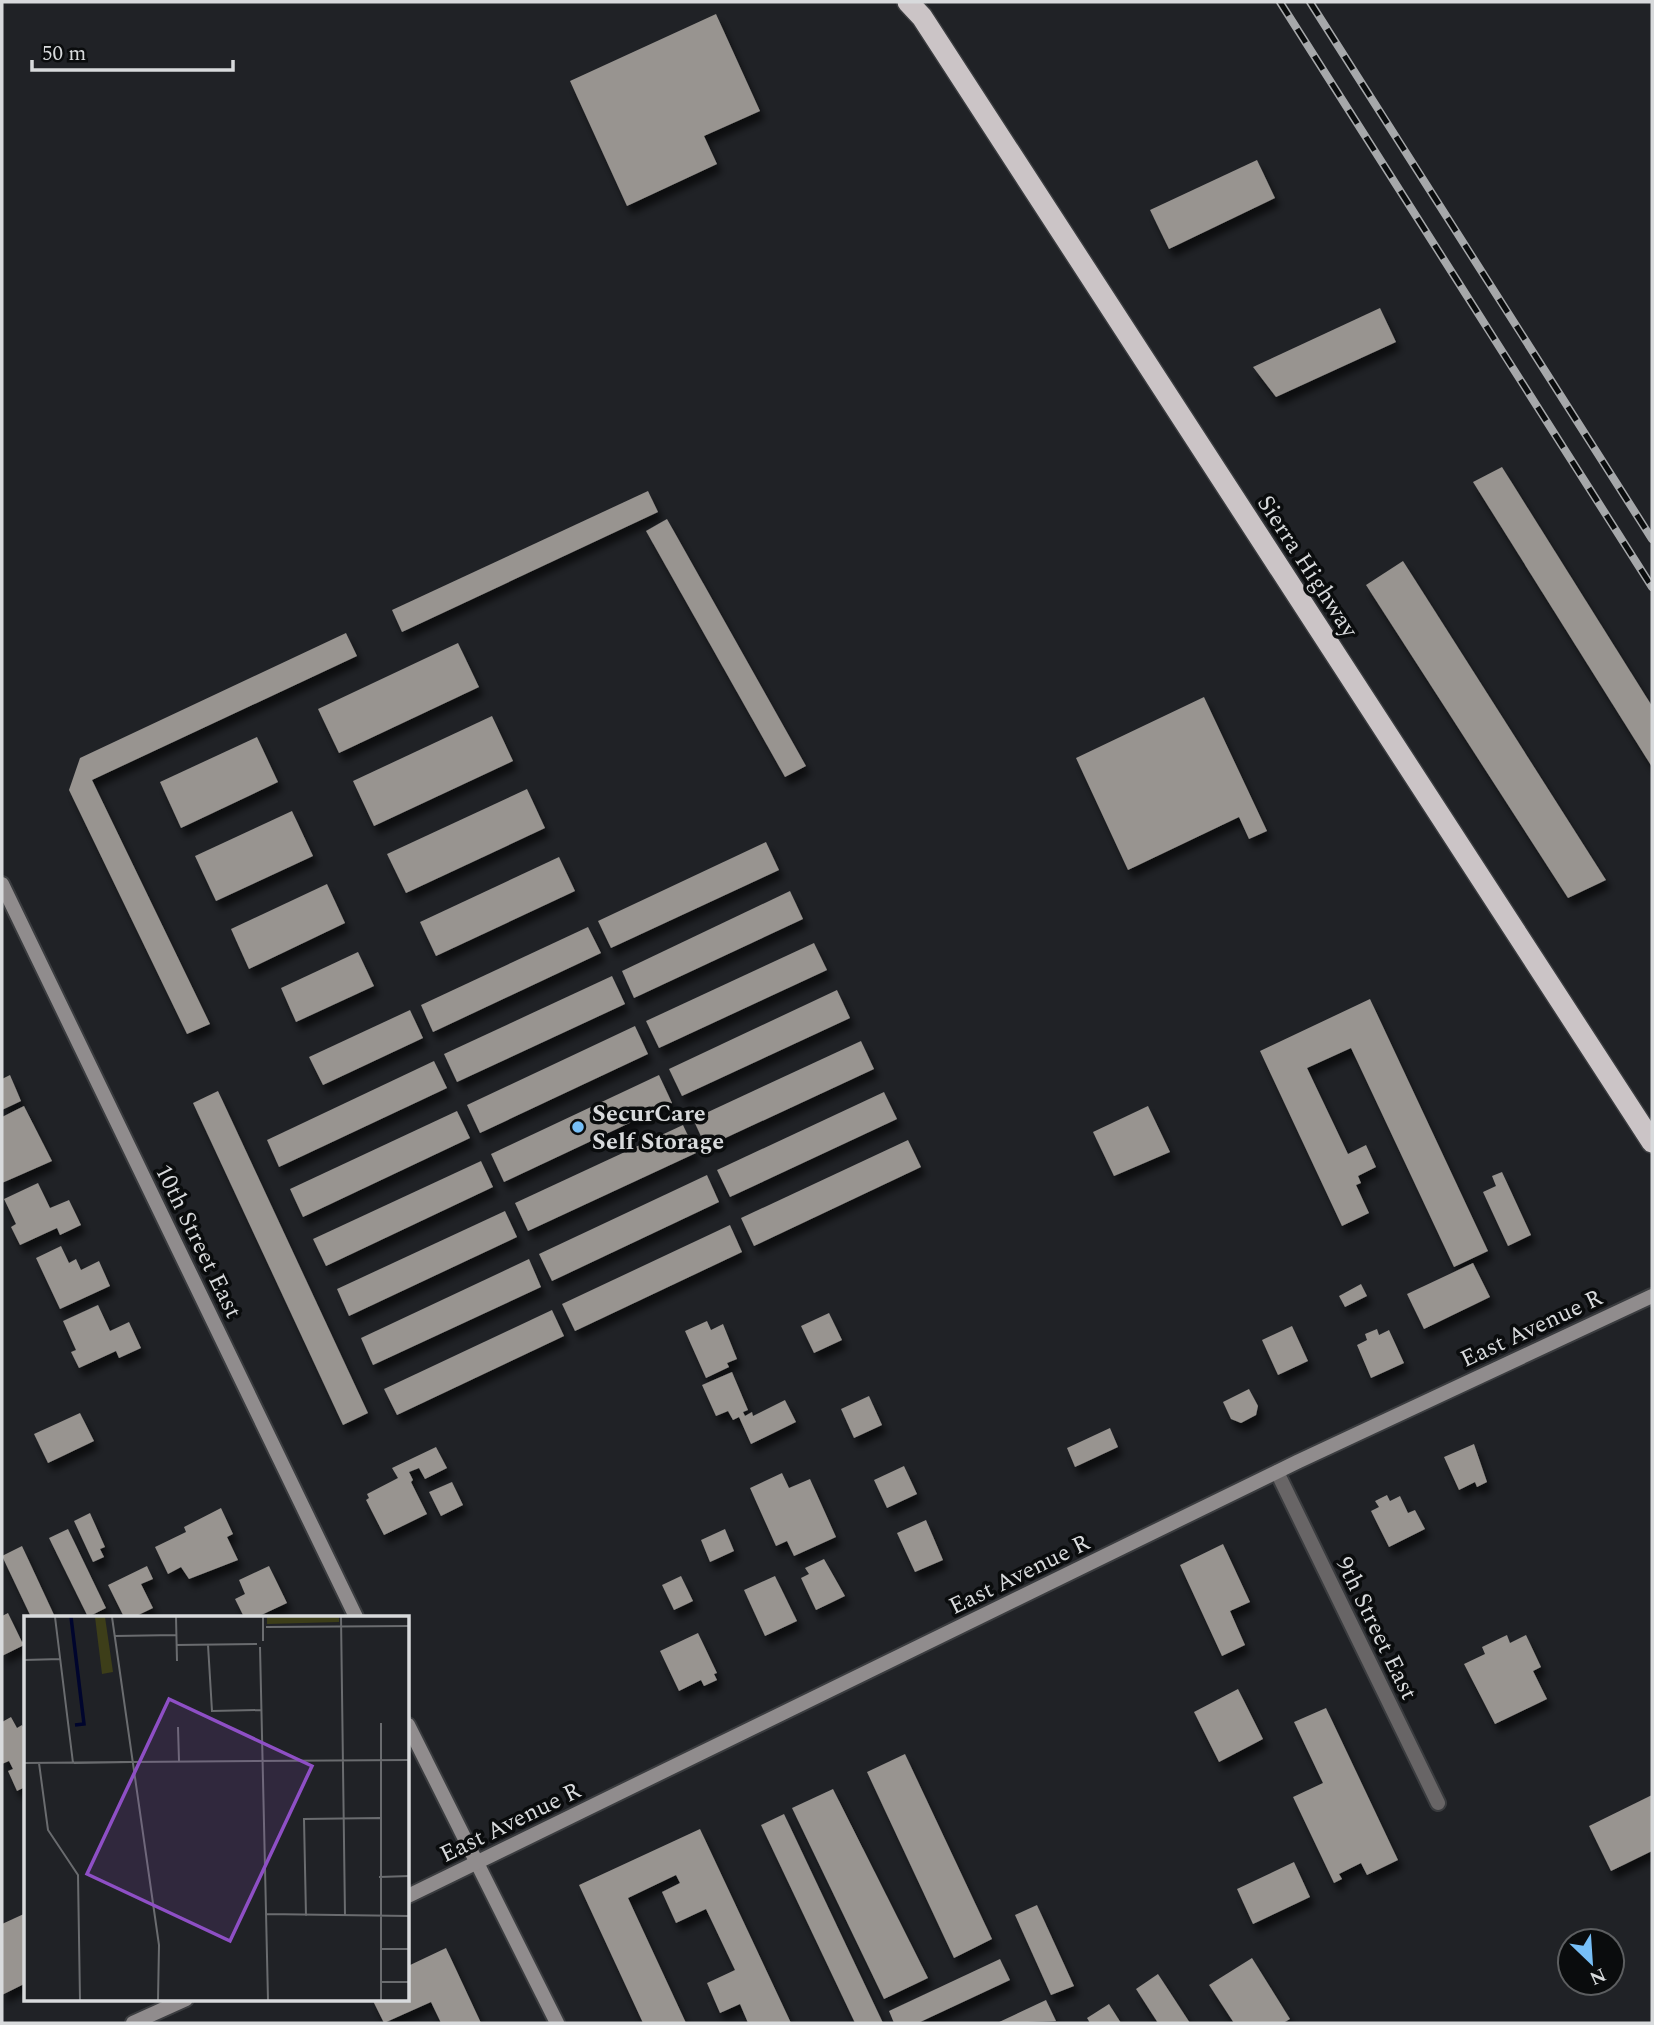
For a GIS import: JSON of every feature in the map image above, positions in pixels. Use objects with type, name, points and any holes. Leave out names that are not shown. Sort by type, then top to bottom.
[{"type":"highway","name":"Sierra Highway","points":[[915,7],[1652,1142]]},
{"type":"main road","name":"10th Street East","points":[[2,884],[356,1616]]},
{"type":"main road","name":"East Avenue R","points":[[410,1895],[1277,1472],[1652,1296]]},
{"type":"main road","points":[[410,1729],[557,2023]]},
{"type":"main road","points":[[134,2023],[184,2000]]},
{"type":"street","name":"9th Street East","points":[[1277,1472],[1438,1803]]},
{"type":"building","points":[[716,14],[760,111],[704,136],[717,164],[627,206],[570,81]]},
{"type":"building","points":[[1257,160],[1275,198],[1169,249],[1150,210]]},
{"type":"building","points":[[1380,308],[1396,342],[1276,397],[1253,367]]},
{"type":"building","points":[[1502,467],[1652,706],[1652,767],[1473,482]]},
{"type":"building","points":[[648,491],[658,512],[402,632],[392,610]]},
{"type":"building","points":[[667,519],[806,766],[785,777],[646,531]]},
{"type":"building","points":[[1403,561],[1606,880],[1568,898],[1366,585]]},
{"type":"building","points":[[346,633],[357,656],[92,780],[210,1024],[187,1034],[69,790],[80,758]]},
{"type":"building","points":[[458,643],[479,687],[339,753],[318,709]]},
{"type":"building","points":[[1204,697],[1267,831],[1249,839],[1239,817],[1128,870],[1076,758]]},
{"type":"building","points":[[492,716],[513,761],[374,826],[353,781]]},
{"type":"building","points":[[257,737],[278,782],[181,828],[160,782]]},
{"type":"building","points":[[527,789],[545,828],[406,893],[387,854]]},
{"type":"building","points":[[292,811],[313,856],[216,901],[195,856]]},
{"type":"building","points":[[766,842],[779,870],[611,948],[598,921]]},
{"type":"building","points":[[559,857],[575,891],[436,956],[420,922]]},
{"type":"building","points":[[327,884],[345,923],[249,969],[231,929]]},
{"type":"building","points":[[790,891],[803,919],[634,998],[622,971]]},
{"type":"building","points":[[588,927],[601,953],[433,1032],[421,1005]]},
{"type":"building","points":[[814,943],[827,970],[659,1048],[646,1021]]},
{"type":"building","points":[[358,952],[374,986],[296,1022],[281,988]]},
{"type":"building","points":[[612,976],[625,1004],[457,1082],[444,1054]]},
{"type":"building","points":[[837,990],[850,1018],[682,1096],[669,1069]]},
{"type":"building","points":[[1370,999],[1488,1251],[1454,1267],[1351,1048],[1307,1068],[1348,1154],[1366,1145],[1376,1167],[1358,1176],[1361,1183],[1356,1185],[1369,1213],[1342,1226],[1260,1051]]},
{"type":"building","points":[[410,1010],[423,1038],[323,1085],[309,1057]]},
{"type":"building","points":[[635,1026],[648,1054],[480,1133],[467,1105]]},
{"type":"building","points":[[861,1041],[874,1069],[706,1147],[693,1119]]},
{"type":"building","points":[[434,1061],[447,1088],[279,1167],[267,1140]]},
{"type":"building","points":[[10,1075],[21,1101],[2,1110],[2,1079]]},
{"type":"building","points":[[659,1075],[672,1103],[504,1182],[491,1154]]},
{"type":"building","points":[[218,1091],[368,1413],[343,1425],[193,1103]]},
{"type":"building","points":[[884,1092],[897,1119],[730,1197],[717,1170]]},
{"type":"building","points":[[24,1106],[52,1161],[2,1183],[2,1117]]},
{"type":"building","points":[[1148,1106],[1170,1152],[1114,1176],[1093,1132]]},
{"type":"building","points":[[457,1111],[470,1138],[303,1217],[290,1189]]},
{"type":"building","points":[[683,1125],[696,1153],[528,1231],[515,1203]]},
{"type":"building","points":[[908,1140],[921,1167],[754,1246],[741,1218]]},
{"type":"building","points":[[481,1161],[493,1187],[326,1266],[313,1239]]},
{"type":"building","points":[[1502,1172],[1531,1235],[1508,1246],[1483,1192],[1496,1186],[1492,1176]]},
{"type":"building","points":[[707,1175],[719,1202],[552,1281],[539,1254]]},
{"type":"building","points":[[38,1183],[50,1208],[69,1200],[81,1225],[60,1235],[57,1228],[20,1245],[11,1227],[16,1224],[4,1199]]},
{"type":"building","points":[[505,1211],[517,1237],[349,1316],[337,1289]]},
{"type":"building","points":[[730,1225],[742,1252],[575,1331],[562,1304]]},
{"type":"building","points":[[61,1246],[69,1263],[76,1259],[81,1270],[99,1261],[110,1286],[60,1309],[36,1258]]},
{"type":"building","points":[[529,1259],[541,1287],[373,1365],[361,1338]]},
{"type":"building","points":[[1473,1263],[1490,1297],[1424,1329],[1407,1294]]},
{"type":"building","points":[[1361,1284],[1367,1296],[1345,1307],[1339,1296]]},
{"type":"building","points":[[98,1305],[110,1331],[129,1322],[141,1348],[119,1358],[116,1351],[79,1368],[71,1352],[76,1350],[63,1321]]},
{"type":"building","points":[[552,1310],[564,1336],[397,1415],[384,1389]]},
{"type":"building","points":[[829,1313],[842,1340],[814,1353],[801,1326]]},
{"type":"building","points":[[707,1321],[711,1330],[723,1324],[737,1359],[727,1363],[729,1367],[706,1378],[685,1331]]},
{"type":"building","points":[[1292,1326],[1308,1361],[1278,1375],[1262,1340]]},
{"type":"building","points":[[1377,1329],[1379,1335],[1389,1330],[1404,1363],[1371,1378],[1357,1345],[1367,1340],[1365,1334]]},
{"type":"building","points":[[732,1372],[748,1410],[743,1412],[745,1416],[752,1412],[753,1416],[785,1400],[796,1422],[751,1444],[739,1417],[733,1420],[728,1411],[716,1416],[702,1385]]},
{"type":"building","points":[[1249,1389],[1258,1406],[1256,1415],[1241,1423],[1231,1419],[1223,1402]]},
{"type":"building","points":[[869,1396],[882,1425],[854,1438],[841,1409]]},
{"type":"building","points":[[80,1413],[94,1441],[48,1463],[34,1434]]},
{"type":"building","points":[[1110,1428],[1118,1447],[1075,1467],[1067,1448]]},
{"type":"building","points":[[1474,1444],[1487,1482],[1477,1487],[1475,1482],[1459,1490],[1444,1457]]},
{"type":"building","points":[[436,1447],[447,1468],[425,1479],[419,1468],[409,1472],[413,1480],[411,1482],[427,1514],[384,1535],[366,1500],[369,1498],[367,1494],[398,1478],[392,1468]]},
{"type":"building","points":[[904,1466],[917,1494],[887,1508],[874,1480]]},
{"type":"building","points":[[782,1473],[789,1488],[810,1479],[836,1537],[794,1556],[787,1541],[776,1546],[750,1488]]},
{"type":"building","points":[[452,1482],[463,1505],[441,1516],[429,1492]]},
{"type":"building","points":[[1387,1495],[1390,1501],[1400,1496],[1408,1513],[1415,1510],[1425,1529],[1389,1547],[1371,1511],[1379,1507],[1375,1501]]},
{"type":"building","points":[[221,1508],[233,1534],[227,1537],[238,1560],[189,1579],[181,1567],[168,1574],[155,1547],[186,1532],[184,1527]]},
{"type":"building","points":[[90,1513],[105,1547],[100,1549],[104,1557],[93,1562],[74,1521]]},
{"type":"building","points":[[926,1520],[943,1560],[915,1572],[897,1533]]},
{"type":"building","points":[[68,1529],[106,1608],[88,1616],[49,1538]]},
{"type":"building","points":[[725,1529],[734,1551],[710,1562],[701,1540]]},
{"type":"building","points":[[1223,1544],[1250,1602],[1230,1611],[1245,1645],[1222,1656],[1180,1565]]},
{"type":"building","points":[[22,1546],[55,1616],[31,1616],[2,1556]]},
{"type":"building","points":[[824,1559],[845,1596],[816,1610],[801,1578],[809,1574],[805,1568]]},
{"type":"building","points":[[147,1566],[153,1579],[141,1584],[153,1608],[136,1616],[124,1616],[108,1585]]},
{"type":"building","points":[[269,1566],[287,1603],[259,1616],[244,1616],[235,1599],[245,1594],[239,1580]]},
{"type":"building","points":[[681,1576],[693,1601],[674,1610],[662,1585]]},
{"type":"building","points":[[775,1576],[797,1621],[765,1636],[744,1590]]},
{"type":"building","points":[[8,1613],[24,1645],[2,1656],[2,1616]]},
{"type":"building","points":[[698,1633],[717,1673],[714,1674],[717,1680],[704,1686],[701,1680],[679,1691],[660,1651]]},
{"type":"building","points":[[1507,1635],[1510,1643],[1526,1635],[1541,1667],[1533,1671],[1547,1699],[1495,1724],[1464,1664],[1485,1654],[1482,1647]]},
{"type":"building","points":[[1238,1689],[1263,1739],[1219,1762],[1194,1712]]},
{"type":"building","points":[[1326,1708],[1398,1860],[1367,1875],[1361,1863],[1339,1874],[1342,1879],[1334,1883],[1293,1797],[1323,1783],[1294,1722]]},
{"type":"building","points":[[11,1717],[17,1728],[22,1725],[24,1729],[24,1790],[23,1788],[17,1791],[8,1771],[13,1769],[9,1761],[2,1764],[2,1722]]},
{"type":"building","points":[[905,1754],[992,1939],[954,1958],[867,1772]]},
{"type":"building","points":[[833,1789],[928,1978],[884,1999],[792,1808]]},
{"type":"building","points":[[1652,1795],[1652,1851],[1611,1871],[1589,1826]]},
{"type":"building","points":[[784,1814],[883,2023],[855,2023],[761,1825]]},
{"type":"building","points":[[700,1829],[791,2023],[748,2023],[740,2004],[720,2013],[707,1983],[735,1970],[706,1909],[676,1923],[662,1892],[680,1883],[676,1875],[628,1898],[686,2023],[643,2023],[579,1885]]},
{"type":"building","points":[[1294,1862],[1310,1897],[1253,1924],[1237,1889]]},
{"type":"building","points":[[1037,1905],[1074,1986],[1051,1995],[1015,1915]]},
{"type":"building","points":[[24,1914],[24,1984],[2,1995],[2,1924]]},
{"type":"building","points":[[446,1948],[481,2023],[441,2023],[431,2002],[384,2023],[372,2000],[410,2000],[410,1965]]},
{"type":"building","points":[[1252,1958],[1290,2019],[1283,2023],[1234,2023],[1209,1985]]},
{"type":"building","points":[[1000,1959],[1010,1980],[918,2023],[894,2023],[889,2011]]},
{"type":"building","points":[[1158,1974],[1190,2023],[1158,2023],[1136,1989]]},
{"type":"building","points":[[1046,2000],[1056,2021],[997,2023]]},
{"type":"building","points":[[1109,2004],[1121,2023],[1090,2023],[1087,2018]]},
{"type":"railway","points":[[1280,2],[1652,587]]},
{"type":"railway","points":[[1310,2],[1652,539]]},
{"type":"place","name":"SecurCare Self Storage","points":[[578,1127]]}]
